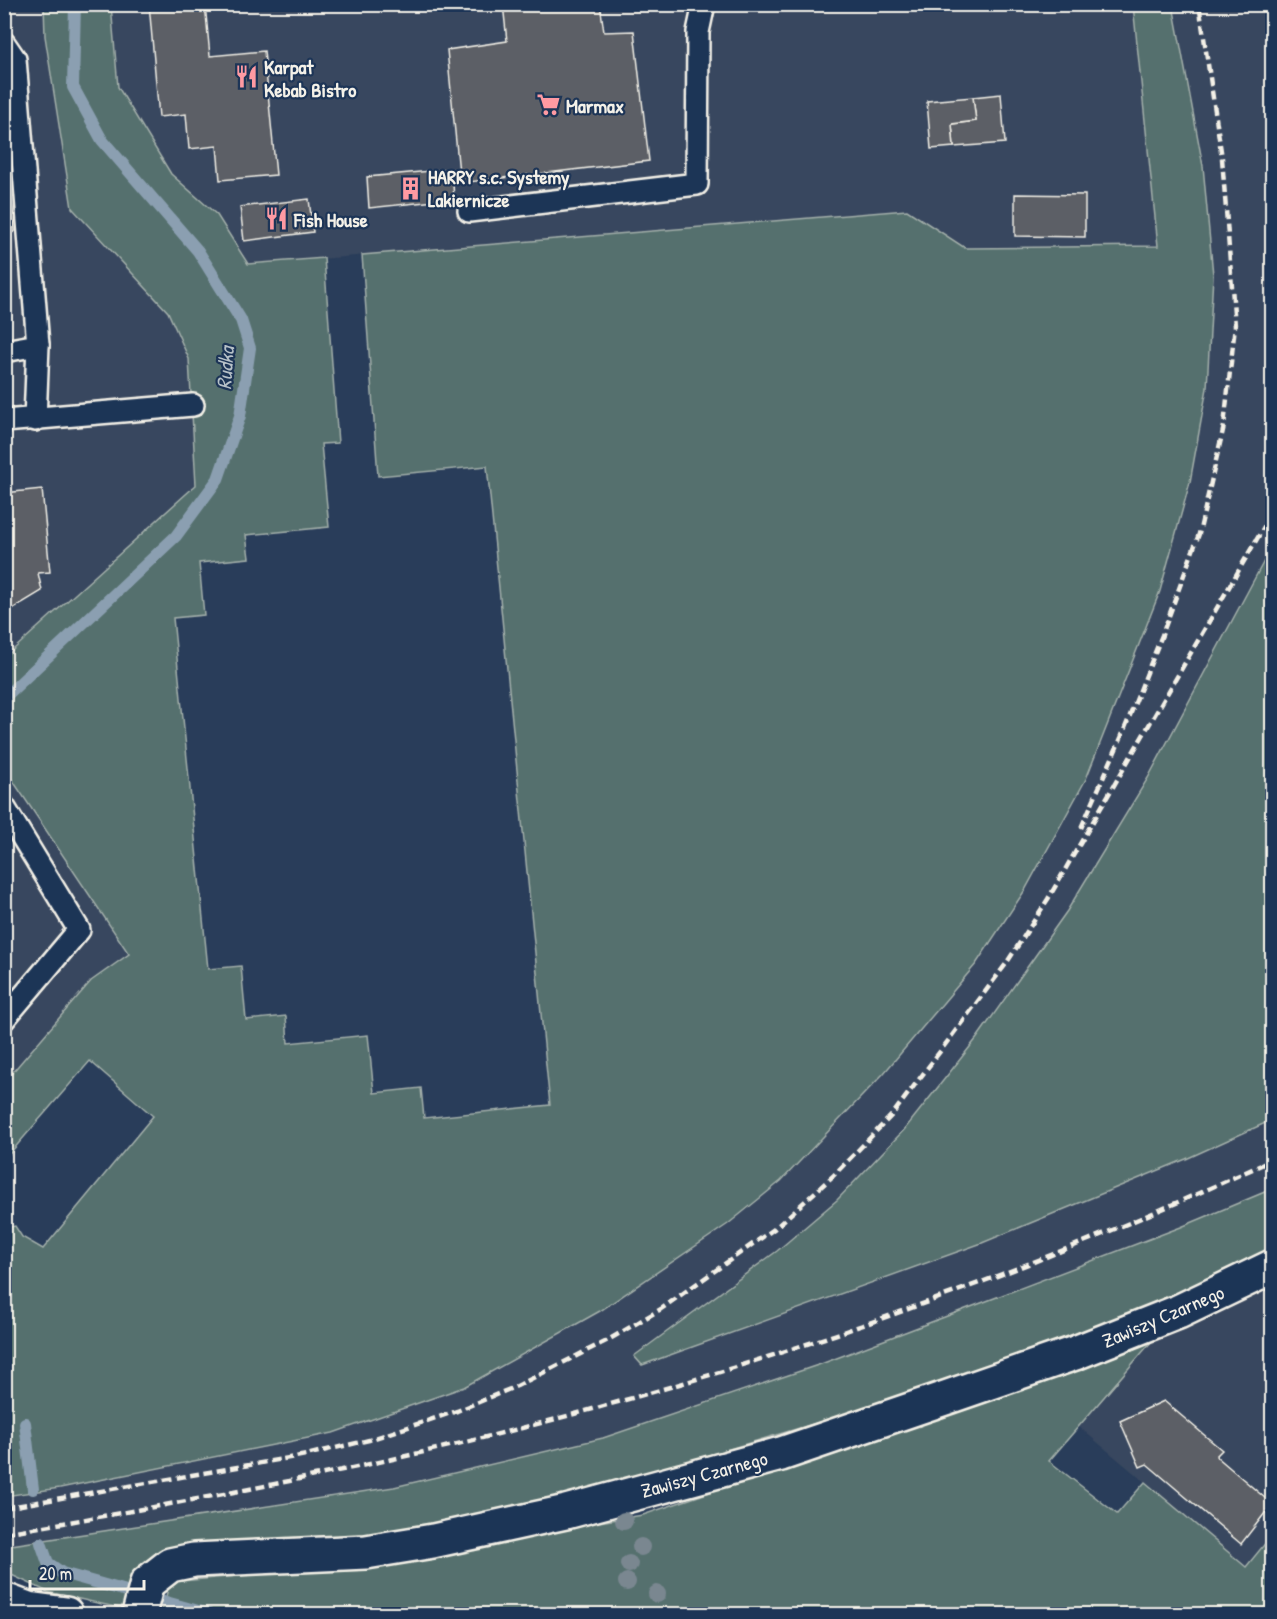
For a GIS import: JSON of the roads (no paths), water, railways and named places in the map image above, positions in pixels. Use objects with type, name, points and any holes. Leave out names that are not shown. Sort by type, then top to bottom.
[{"type":"street","name":"Zawiszy Czarnego","points":[[139,1614],[147,1583],[171,1565],[194,1560],[366,1552],[433,1541],[566,1512],[781,1454],[1076,1353],[1178,1312],[1272,1267]]},
{"type":"street","points":[[4,1600],[28,1609],[66,1614]]},
{"type":"lane","points":[[469,211],[697,184],[698,32],[704,4]]},
{"type":"lane","points":[[4,42],[15,58],[38,345],[35,420]]},
{"type":"lane","points":[[4,351],[38,345]]},
{"type":"lane","points":[[4,421],[193,405]]},
{"type":"lane","points":[[4,807],[79,930],[4,1019]]},
{"type":"waterway","name":"Rudka","points":[[4,698],[176,536],[218,479],[240,416],[250,348],[241,320],[198,251],[102,140],[73,87],[75,4]]},
{"type":"waterway","name":"Rudka","points":[[25,1423],[33,1489]]},
{"type":"waterway","name":"Rudka","points":[[41,1543],[48,1563],[62,1573],[209,1614]]},
{"type":"railway","points":[[1081,828],[1121,738],[1199,534],[1224,426],[1235,326],[1222,158],[1199,4]]},
{"type":"railway","points":[[4,1508],[306,1455],[369,1440],[457,1411],[517,1386],[608,1340],[661,1309],[774,1229],[833,1176],[892,1115],[1006,964],[1048,899],[1272,513]]},
{"type":"railway","points":[[4,1533],[363,1466],[583,1412],[684,1383],[884,1318],[982,1282],[1177,1203],[1272,1160]]},
{"type":"place","name":"Karpat Kebab Bistro","points":[[246,77]]},
{"type":"place","name":"Marmax","points":[[548,105]]},
{"type":"place","name":"HARRY s.c. Systemy Lakiernicze","points":[[410,188]]},
{"type":"place","name":"Fish House","points":[[276,219]]}]
